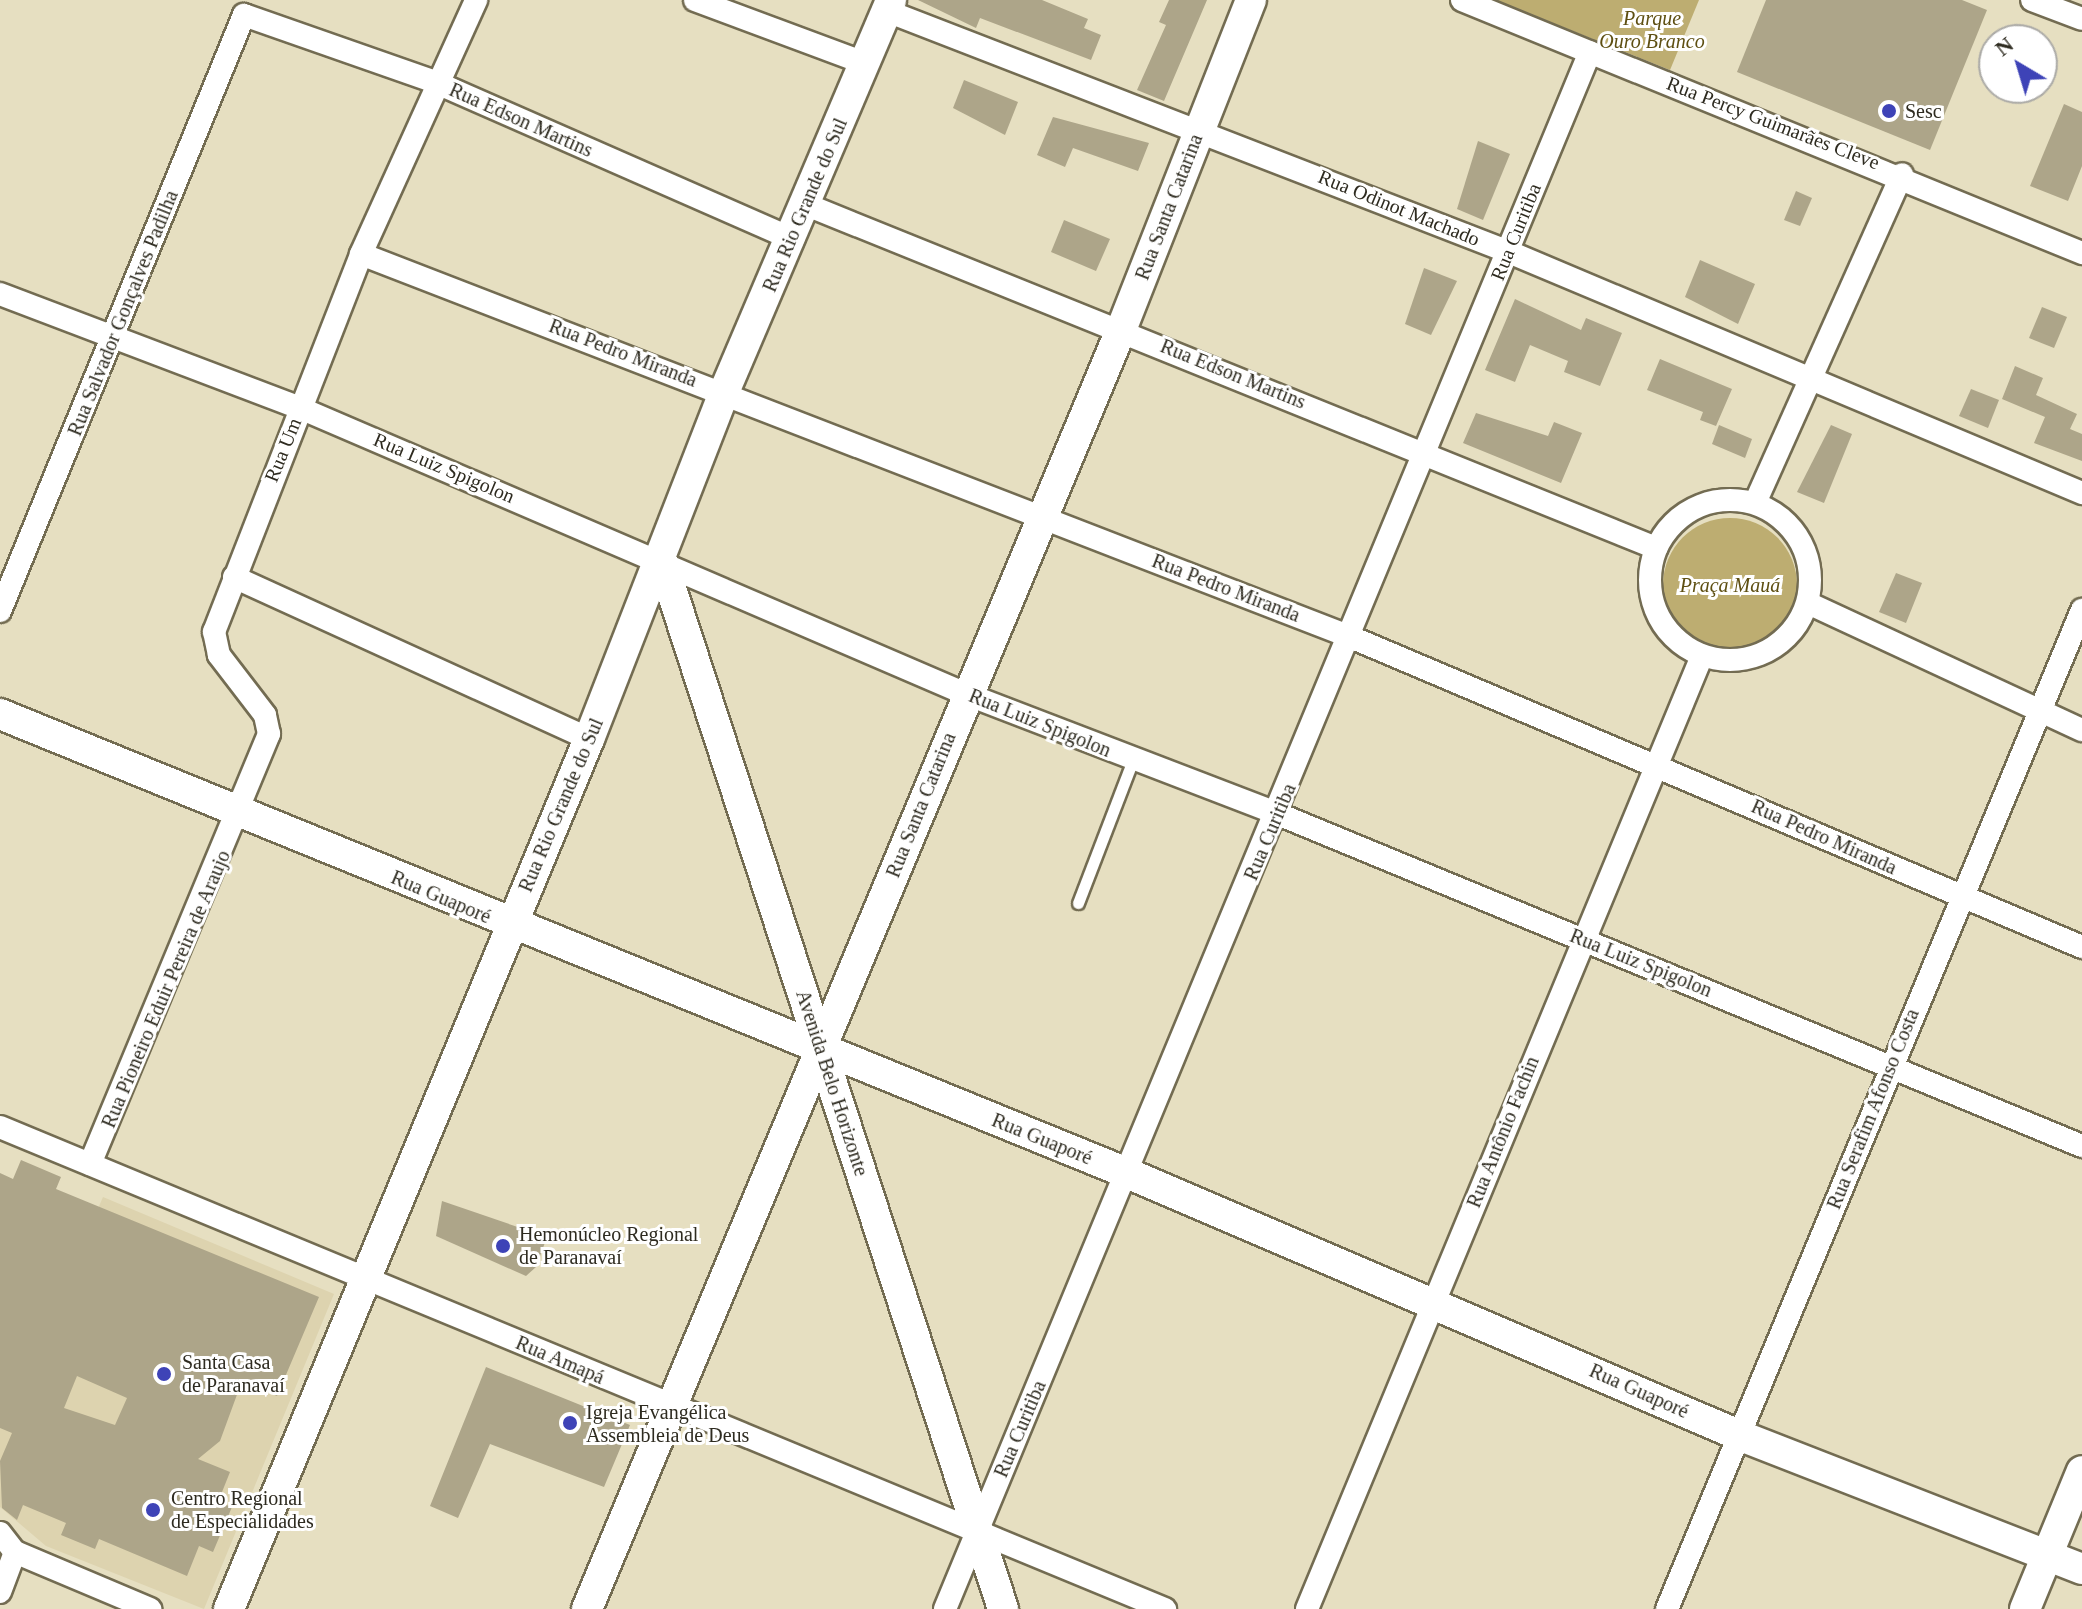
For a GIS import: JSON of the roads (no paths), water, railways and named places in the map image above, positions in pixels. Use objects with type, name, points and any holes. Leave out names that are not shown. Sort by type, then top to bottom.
[{"type":"street","name":"Rua Um","points":[[241,814],[269,734],[265,715],[219,655],[214,632],[361,254],[435,82],[476,0]]},
{"type":"street","points":[[695,0],[864,63]]},
{"type":"street","name":"Rua Santa Catarina","points":[[587,1609],[821,1051],[1040,515],[1121,330],[1251,0]]},
{"type":"street","name":"Rua Percy Guimarães Cleve","points":[[1462,0],[1902,174],[2082,253]]},
{"type":"street","points":[[2032,0],[2082,19]]},
{"type":"street","name":"Rua Rio Grande do Sul","points":[[229,1609],[589,739],[724,392],[793,239],[889,6]]},
{"type":"street","name":"Rua Odinot Machado","points":[[889,6],[1509,252],[2082,493]]},
{"type":"street","name":"Rua Edson Martins","points":[[244,15],[435,82],[793,239]]},
{"type":"street","name":"Rua Salvador Gonçalves Padilha","points":[[0,611],[244,15]]},
{"type":"street","name":"Rua Curitiba","points":[[945,1609],[1353,638],[1590,52]]},
{"type":"street","points":[[1755,503],[1814,378],[1902,174]]},
{"type":"street","name":"Rua Edson Martins","points":[[807,205],[1426,452],[1656,548]]},
{"type":"street","name":"Rua Pedro Miranda","points":[[361,254],[1353,638],[1659,763],[1960,898],[2082,947]]},
{"type":"street","name":"Rua Luiz Spigolon","points":[[0,294],[112,341],[300,408],[661,558],[966,694],[1278,814],[2082,1146]]},
{"type":"street","points":[[1732,499],[1755,503],[1782,519],[1802,543],[1808,603],[1777,646],[1728,661],[1702,656],[1667,631],[1656,612],[1650,580],[1656,548],[1687,512],[1732,499]]},
{"type":"street","name":"Avenida Belo Horizonte","points":[[661,558],[1003,1609]]},
{"type":"street","points":[[234,577],[589,739]]},
{"type":"street","points":[[1808,603],[2039,714],[2082,730]]},
{"type":"street","name":"Rua Serafim Afonso Costa","points":[[1667,1609],[1741,1436],[1889,1066],[2082,610]]},
{"type":"street","name":"Rua Antônio Fachin","points":[[1307,1609],[1702,656]]},
{"type":"street","name":"Rua Guaporé","points":[[0,714],[511,926],[1127,1173],[1434,1300],[1741,1436],[2082,1569]]},
{"type":"street","name":"Rua Pioneiro Eduir Pereira de Araujo","points":[[90,1164],[241,814]]},
{"type":"street","name":"Rua Amapá","points":[[0,1127],[671,1408],[1165,1609]]},
{"type":"street","points":[[2025,1609],[2082,1471]]},
{"type":"street","points":[[0,1533],[15,1552],[150,1609]]},
{"type":"street","points":[[0,1592],[15,1552]]},
{"type":"lane","points":[[1078,903],[1133,760]]},
{"type":"place","name":"Sesc","points":[[1889,111]]},
{"type":"place","name":"Hemonúcleo Regional de Paranavaí","points":[[503,1246]]},
{"type":"place","name":"Santa Casa de Paranavaí","points":[[164,1374]]},
{"type":"place","name":"Igreja Evangélica Assembleia de Deus","points":[[570,1423]]},
{"type":"place","name":"Centro Regional de Especialidades","points":[[153,1510]]},
{"type":"park label","name":"Parque Ouro Branco","points":[[1652,30]]},
{"type":"park label","name":"Praça Mauá","points":[[1730,585]]}]
